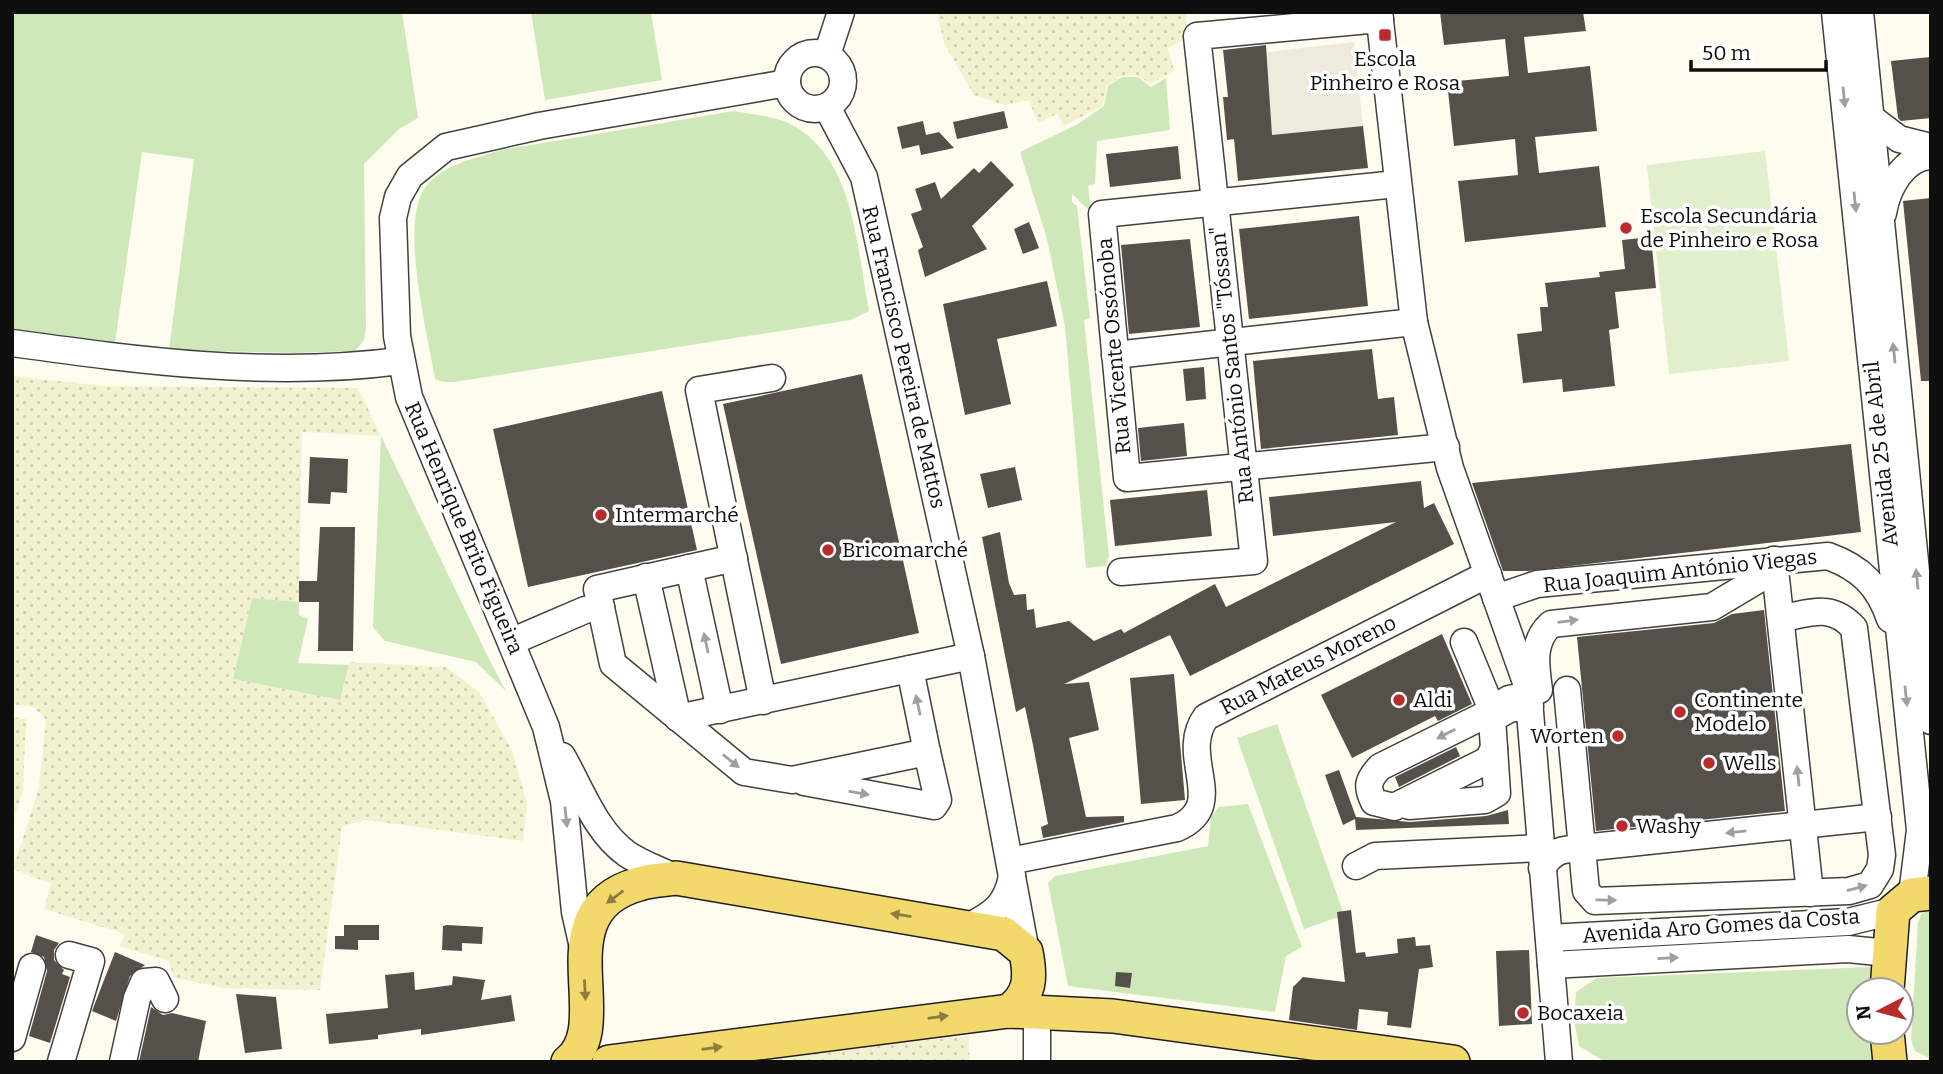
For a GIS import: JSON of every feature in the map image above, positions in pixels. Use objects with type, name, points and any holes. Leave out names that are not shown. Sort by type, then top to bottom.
[{"type":"main road","points":[[568,1062],[583,1044],[587,1029],[584,952],[591,923],[601,907],[620,892],[638,884],[676,878],[968,927],[1012,937],[1027,957],[1047,994],[1039,1011]]},
{"type":"main road","points":[[1887,976],[1888,953],[1912,900]]},
{"type":"main road","points":[[1027,957],[1029,988],[1020,1003],[1039,1011]]},
{"type":"main road","points":[[587,1029],[595,1042],[615,1061],[1039,1011],[1396,1058],[1453,1062]]},
{"type":"street","points":[[827,55],[841,12]]},
{"type":"street","name":"Avenida 25 de Abril","points":[[1836,12],[1920,830],[1912,900]]},
{"type":"street","name":"Avenida 25 de Abril","points":[[1860,12],[1931,720]]},
{"type":"street","points":[[1380,16],[1414,322],[1450,468],[1529,700],[1559,1062]]},
{"type":"street","name":"Rua António Santos \"Tóssan\"","points":[[1121,572],[1254,561],[1198,36],[1380,16]]},
{"type":"street","points":[[817,53],[827,55],[834,60],[843,76],[840,94],[827,107],[818,109],[800,105],[789,92],[788,73],[799,57],[817,53]]},
{"type":"street","name":"Rua Henrique Brito Figueira","points":[[546,727],[513,641],[430,453],[409,397],[400,361],[393,218],[398,197],[410,176],[427,159],[446,147],[528,128],[787,83]]},
{"type":"street","name":"Rua Francisco Pereira de Mattos","points":[[827,107],[864,177],[971,656],[1027,957]]},
{"type":"street","points":[[1870,117],[1899,139],[1931,147]]},
{"type":"street","points":[[1881,225],[1891,184],[1910,165],[1931,156]]},
{"type":"street","points":[[1214,202],[1397,184]]},
{"type":"street","name":"Rua Vicente Ossónoba","points":[[1214,202],[1102,214],[1127,478],[1242,467]]},
{"type":"street","points":[[1115,355],[1414,322]]},
{"type":"street","points":[[12,343],[205,368],[355,367],[400,361]]},
{"type":"street","points":[[763,701],[699,390],[772,378]]},
{"type":"street","points":[[1242,467],[1446,447]]},
{"type":"street","name":"Rua Joaquim António Viegas","points":[[1492,586],[1828,556],[1848,563],[1874,583],[1901,646]]},
{"type":"street","points":[[734,558],[597,589],[613,664],[744,772],[934,806],[938,800],[910,669]]},
{"type":"street","points":[[1774,560],[1810,893]]},
{"type":"street","points":[[1532,742],[1540,705],[1535,658],[1538,640],[1551,624],[1712,607],[1764,576],[1774,560]]},
{"type":"street","points":[[689,568],[720,710]]},
{"type":"street","points":[[646,578],[678,718]]},
{"type":"street","name":"Rua Mateus Moreno","points":[[1012,868],[1177,828],[1194,821],[1202,802],[1196,741],[1198,729],[1206,717],[1492,586]]},
{"type":"street","points":[[513,641],[586,610],[601,607]]},
{"type":"street","points":[[1567,690],[1586,891],[1595,901],[1849,891],[1870,885],[1880,869],[1882,855],[1854,628],[1843,616],[1828,611],[1782,618]]},
{"type":"street","points":[[1464,642],[1492,715],[1497,793],[1485,800],[1394,807],[1374,802],[1367,787],[1369,779],[1380,767],[1492,715],[1529,700]]},
{"type":"street","points":[[678,718],[971,656]]},
{"type":"street","points":[[546,727],[595,820],[612,841],[629,855],[676,878]]},
{"type":"street","points":[[546,727],[564,801],[575,912],[584,952]]},
{"type":"street","points":[[792,780],[928,752]]},
{"type":"street","points":[[1356,866],[1375,856],[1542,858],[1559,849],[1878,817]]},
{"type":"street","points":[[968,927],[1002,905],[1009,892],[1012,868]]},
{"type":"street","name":"Avenida Aro Gomes da Costa","points":[[1549,938],[1848,922],[1912,900]]},
{"type":"street","name":"Avenida Aro Gomes da Costa","points":[[1551,965],[1848,949],[1888,953]]},
{"type":"street","points":[[61,1062],[91,961],[69,955]]},
{"type":"street","points":[[12,1038],[32,967]]},
{"type":"street","points":[[122,1062],[137,998],[144,982],[156,981],[165,999]]},
{"type":"street","points":[[1037,1062],[1039,1011]]},
{"type":"green space","points":[[12,12],[402,12],[418,118],[399,129],[364,164],[366,327],[364,340],[355,351],[295,353],[169,350],[194,159],[142,152],[115,343],[12,329]]},
{"type":"green space","points":[[531,12],[651,12],[662,80],[545,100]]},
{"type":"green space","points":[[937,12],[1186,12],[1186,39],[1168,48],[1174,70],[1151,84],[1137,75],[1121,76],[1107,86],[1102,106],[1064,126],[1057,114],[1038,123],[1029,100],[1004,105],[974,95],[944,43]]},
{"type":"green space","points":[[1122,77],[1138,77],[1151,87],[1166,78],[1170,130],[1097,141],[1095,184],[1088,186],[1091,212],[1072,194],[1072,202],[1077,206],[1090,318],[1084,320],[1109,556],[1106,566],[1086,568],[1065,326],[1047,239],[1020,152],[1078,124],[1104,106],[1108,86]]},
{"type":"green space","points":[[734,111],[789,123],[816,143],[831,162],[850,210],[869,311],[851,320],[454,382],[435,379],[415,252],[418,204],[432,180],[460,163],[501,150]]},
{"type":"green space","points":[[1765,151],[1789,361],[1669,374],[1647,165]]},
{"type":"green space","points":[[12,376],[105,386],[358,388],[381,436],[302,432],[299,602],[252,598],[233,679],[340,700],[350,662],[446,667],[479,692],[512,750],[527,804],[523,841],[365,820],[342,827],[320,990],[222,988],[173,977],[169,961],[119,946],[125,934],[44,909],[51,884],[13,869],[39,788],[46,719],[33,707],[12,704]]},
{"type":"green space","points":[[381,436],[506,691],[476,662],[385,641],[373,627]]},
{"type":"green space","points":[[252,598],[299,602],[299,615],[308,619],[298,663],[349,665],[340,700],[233,679]]},
{"type":"green space","points":[[12,717],[26,719],[23,791],[12,824]]},
{"type":"green space","points":[[1277,724],[1344,915],[1304,929],[1237,738]]},
{"type":"green space","points":[[1248,804],[1302,947],[1286,956],[1275,1012],[1068,986],[1048,883],[1055,876],[1208,846],[1211,817],[1219,807]]},
{"type":"green space","points":[[1931,910],[1931,1056],[1927,1057],[1915,1051],[1913,1046],[1918,923],[1922,913]]},
{"type":"green space","points":[[1871,967],[1888,969],[1888,976],[1845,976],[1845,1046],[1888,1046],[1889,1060],[1602,1060],[1579,1046],[1574,1020],[1576,992],[1597,978]]},
{"type":"green space","points":[[909,1036],[922,1041],[968,1036],[970,1062],[718,1062]]},
{"type":"shaded area","points":[[1354,42],[1363,126],[1272,135],[1267,52]]},
{"type":"building","points":[[1440,12],[1583,12],[1586,31],[1524,37],[1528,73],[1590,66],[1597,131],[1535,137],[1539,173],[1599,166],[1606,227],[1465,242],[1458,181],[1518,175],[1515,139],[1454,146],[1447,82],[1509,76],[1505,39],[1444,45]]},
{"type":"building","points":[[1266,45],[1272,135],[1363,126],[1368,168],[1238,181],[1234,139],[1227,140],[1223,97],[1228,97],[1223,50]]},
{"type":"building","points":[[1930,57],[1931,118],[1901,121],[1898,118],[1891,61]]},
{"type":"building","points":[[1004,111],[1008,128],[957,139],[953,122]]},
{"type":"building","points":[[923,121],[926,135],[939,132],[954,148],[921,155],[919,145],[902,149],[897,127]]},
{"type":"building","points":[[1178,146],[1181,179],[1110,187],[1106,154]]},
{"type":"building","points":[[991,161],[1014,185],[972,226],[987,249],[925,277],[918,250],[923,247],[911,214],[922,210],[915,189],[935,182],[941,199],[974,168],[979,173]]},
{"type":"building","points":[[1931,198],[1931,381],[1921,381],[1903,201]]},
{"type":"building","points":[[1359,216],[1368,306],[1249,319],[1239,229]]},
{"type":"building","points":[[1029,222],[1039,248],[1023,254],[1014,229]]},
{"type":"building","points":[[1651,237],[1656,288],[1615,292],[1619,328],[1609,330],[1615,386],[1563,392],[1562,379],[1523,383],[1517,334],[1542,331],[1540,307],[1548,307],[1545,283],[1600,277],[1599,272],[1625,269],[1622,240]]},
{"type":"building","points":[[1190,239],[1200,327],[1129,334],[1121,245]]},
{"type":"building","points":[[1047,281],[1057,326],[997,339],[1011,404],[965,415],[943,304]]},
{"type":"building","points":[[1372,349],[1378,399],[1394,397],[1398,435],[1261,449],[1253,361]]},
{"type":"building","points":[[1204,367],[1206,399],[1186,401],[1183,369]]},
{"type":"building","name":"Bricomarché","points":[[862,374],[919,633],[781,664],[723,404]]},
{"type":"building","name":"Intermarché","points":[[662,391],[697,550],[528,587],[493,429]]},
{"type":"building","points":[[1184,423],[1187,456],[1141,461],[1138,428]]},
{"type":"building","points":[[1851,444],[1861,532],[1528,571],[1503,571],[1472,483]]},
{"type":"building","points":[[310,457],[348,459],[347,493],[331,492],[330,504],[308,503]]},
{"type":"building","points":[[1015,467],[1022,500],[988,508],[980,474]]},
{"type":"building","points":[[1421,481],[1424,508],[1434,503],[1454,544],[1190,676],[1170,635],[1064,684],[1089,682],[1099,730],[1069,738],[1086,817],[1124,816],[1124,822],[1043,838],[1041,827],[1048,824],[1033,745],[1025,707],[1016,712],[982,537],[1000,532],[1009,583],[1014,595],[1026,594],[1027,610],[1034,609],[1036,628],[1069,621],[1094,641],[1121,629],[1124,633],[1215,584],[1226,607],[1396,522],[1273,536],[1269,497]]},
{"type":"building","points":[[1207,490],[1212,536],[1115,546],[1110,500]]},
{"type":"building","points":[[320,527],[355,527],[353,651],[318,651],[319,602],[299,602],[299,581],[317,581]]},
{"type":"building","name":"Continente Modelo","points":[[1764,610],[1785,811],[1596,831],[1577,637],[1714,623],[1732,614]]},
{"type":"building","name":"Aldi","points":[[1442,634],[1472,704],[1438,721],[1435,716],[1352,758],[1321,695]]},
{"type":"building","points":[[1174,674],[1185,800],[1141,804],[1130,678]]},
{"type":"building","points":[[1456,747],[1460,756],[1399,787],[1395,777]]},
{"type":"building","points":[[1339,770],[1356,817],[1410,822],[1486,816],[1508,810],[1509,824],[1356,830],[1355,819],[1343,825],[1325,775]]},
{"type":"building","points":[[1351,910],[1356,953],[1365,952],[1366,957],[1398,953],[1397,939],[1415,937],[1416,946],[1430,945],[1433,967],[1419,969],[1411,1028],[1387,1025],[1388,1012],[1359,1009],[1357,1030],[1289,1020],[1293,987],[1303,977],[1345,982],[1337,912]]},
{"type":"building","points":[[344,925],[379,925],[379,940],[358,940],[358,950],[335,949],[335,936],[344,936]]},
{"type":"building","points":[[443,926],[483,927],[482,944],[462,943],[462,951],[442,950]]},
{"type":"building","points":[[36,935],[59,943],[54,950],[54,960],[64,970],[62,974],[70,977],[50,1043],[29,1036],[47,971],[44,957],[31,952]]},
{"type":"building","points":[[1529,950],[1532,1024],[1499,1026],[1496,951]]},
{"type":"building","points":[[115,952],[145,965],[130,976],[116,1021],[92,1011]]},
{"type":"building","points":[[414,972],[415,990],[452,985],[453,976],[485,980],[481,1000],[511,995],[515,1021],[421,1035],[421,1029],[378,1035],[378,1039],[329,1044],[326,1014],[388,1008],[385,975]]},
{"type":"building","points":[[1116,972],[1132,973],[1130,988],[1115,986]]},
{"type":"building","points":[[236,994],[276,997],[282,1049],[245,1053]]},
{"type":"building","points":[[151,1007],[163,1015],[172,1013],[206,1021],[198,1062],[139,1062]]},
{"type":"place","name":"Escola Pinheiro e Rosa","points":[[1385,35]]},
{"type":"place","name":"Escola Secundária de Pinheiro e Rosa","points":[[1626,228]]},
{"type":"place","name":"Intermarché","points":[[601,515]]},
{"type":"place","name":"Bricomarché","points":[[828,550]]},
{"type":"place","name":"Aldi","points":[[1399,700]]},
{"type":"place","name":"Continente Modelo","points":[[1680,712]]},
{"type":"place","name":"Worten","points":[[1618,736]]},
{"type":"place","name":"Wells","points":[[1709,763]]},
{"type":"place","name":"Washy","points":[[1622,826]]},
{"type":"place","name":"Bocaxeia","points":[[1523,1013]]}]
